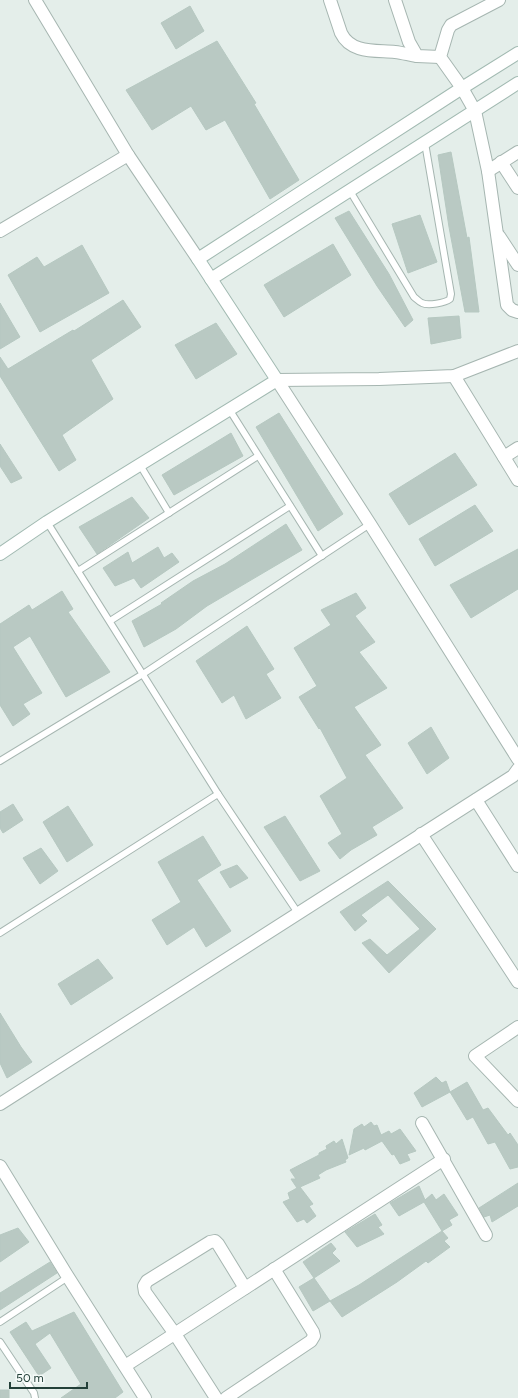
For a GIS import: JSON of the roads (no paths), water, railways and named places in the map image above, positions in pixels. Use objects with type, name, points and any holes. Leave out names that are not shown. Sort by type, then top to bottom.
[{"type":"street","points":[[35,0],[128,155],[198,259],[370,524],[518,759]]},
{"type":"street","points":[[330,0],[344,38],[362,50],[440,57]]},
{"type":"street","points":[[395,0],[409,42],[417,56]]},
{"type":"street","points":[[440,57],[448,30],[451,25],[499,0]]},
{"type":"street","points":[[198,259],[518,53]]},
{"type":"street","points":[[440,57],[476,111],[488,170],[508,305],[512,310],[518,312]]},
{"type":"street","points":[[211,279],[476,111],[518,82]]},
{"type":"street","points":[[488,170],[518,152]]},
{"type":"street","points":[[0,231],[128,155]]},
{"type":"street","points":[[501,162],[518,188]]},
{"type":"street","points":[[497,233],[518,265]]},
{"type":"street","points":[[0,554],[47,522],[277,380],[379,379],[454,376],[518,351]]},
{"type":"street","points":[[454,376],[518,480]]},
{"type":"street","points":[[504,457],[518,448]]},
{"type":"street","points":[[0,1104],[476,800],[513,776],[518,769]]},
{"type":"street","points":[[476,800],[518,866]]},
{"type":"street","points":[[421,834],[518,982]]},
{"type":"street","points":[[518,1027],[475,1056],[518,1101]]},
{"type":"street","points":[[422,1123],[444,1159],[486,1235]]},
{"type":"street","points":[[125,1366],[444,1159]]},
{"type":"street","points":[[0,1166],[145,1398]]},
{"type":"street","points":[[216,1398],[175,1334],[145,1292],[144,1286],[147,1281],[210,1242],[215,1242],[218,1244],[245,1288]]},
{"type":"street","points":[[226,1398],[311,1341],[314,1336],[274,1269]]},
{"type":"lane","points":[[350,191],[414,297],[421,303],[426,304],[446,302],[450,299],[451,294],[425,143]]},
{"type":"lane","points":[[229,409],[322,556]]},
{"type":"lane","points":[[78,571],[258,456]]},
{"type":"lane","points":[[140,465],[169,513]]},
{"type":"lane","points":[[110,621],[290,506]]},
{"type":"lane","points":[[47,522],[218,794],[298,913]]},
{"type":"lane","points":[[0,760],[143,674],[370,524]]},
{"type":"lane","points":[[0,933],[218,794]]},
{"type":"lane","points":[[0,1322],[68,1277]]},
{"type":"lane","points":[[0,1342],[34,1393],[35,1398]]}]
